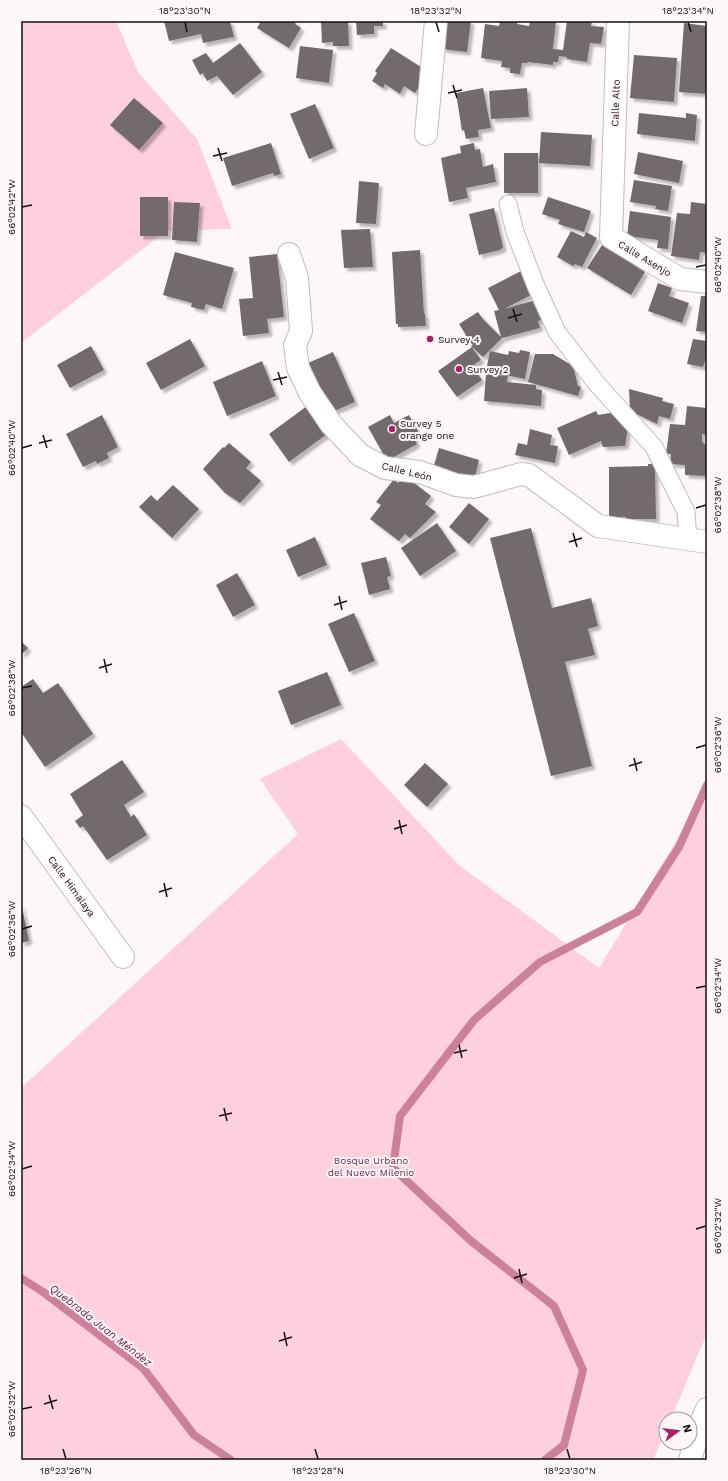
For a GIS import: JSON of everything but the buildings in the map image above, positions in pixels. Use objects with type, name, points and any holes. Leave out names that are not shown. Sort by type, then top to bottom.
[{"type":"street","points":[[426,134],[436,21]]},
{"type":"street","name":"Calle Alto","points":[[612,185],[618,21]]},
{"type":"street","name":"Calle Asenjo","points":[[612,185],[610,237],[680,279],[707,282]]},
{"type":"street","points":[[508,204],[515,232],[556,332],[597,384],[654,447],[686,512],[698,541]]},
{"type":"street","name":"Calle León","points":[[289,254],[297,278],[300,316],[301,331],[295,345],[298,368],[310,393],[331,424],[360,455],[385,468],[420,472],[456,485],[474,487],[521,474],[529,475],[598,526],[698,541]]},
{"type":"street","name":"Calle Himalaya","points":[[21,816],[123,957]]},
{"type":"street","points":[[690,1460],[701,1422],[707,1409]]},
{"type":"green space","points":[[21,21],[116,21],[138,72],[197,139],[232,229],[166,231],[21,343]]},
{"type":"green space","name":"Bosque Urbano del Nuevo Milenio","points":[[341,739],[459,865],[599,968],[707,790],[707,1333],[674,1411],[658,1411],[658,1448],[653,1460],[21,1460],[21,1088],[298,834],[260,779]]},
{"type":"waterway","name":"Quebrada Juan Méndez","points":[[545,1460],[564,1445],[583,1370],[554,1306],[471,1241],[393,1168],[400,1116],[474,1020],[540,962],[637,912],[679,847],[707,785]]},
{"type":"waterway","name":"Quebrada Juan Méndez","points":[[21,1278],[43,1292],[143,1368],[194,1435],[231,1460]]},
{"type":"place","name":"Survey 4","points":[[430,339]]},
{"type":"place","name":"Survey 2","points":[[459,369]]},
{"type":"place","name":"Survey 5 orange one","points":[[392,429]]}]
